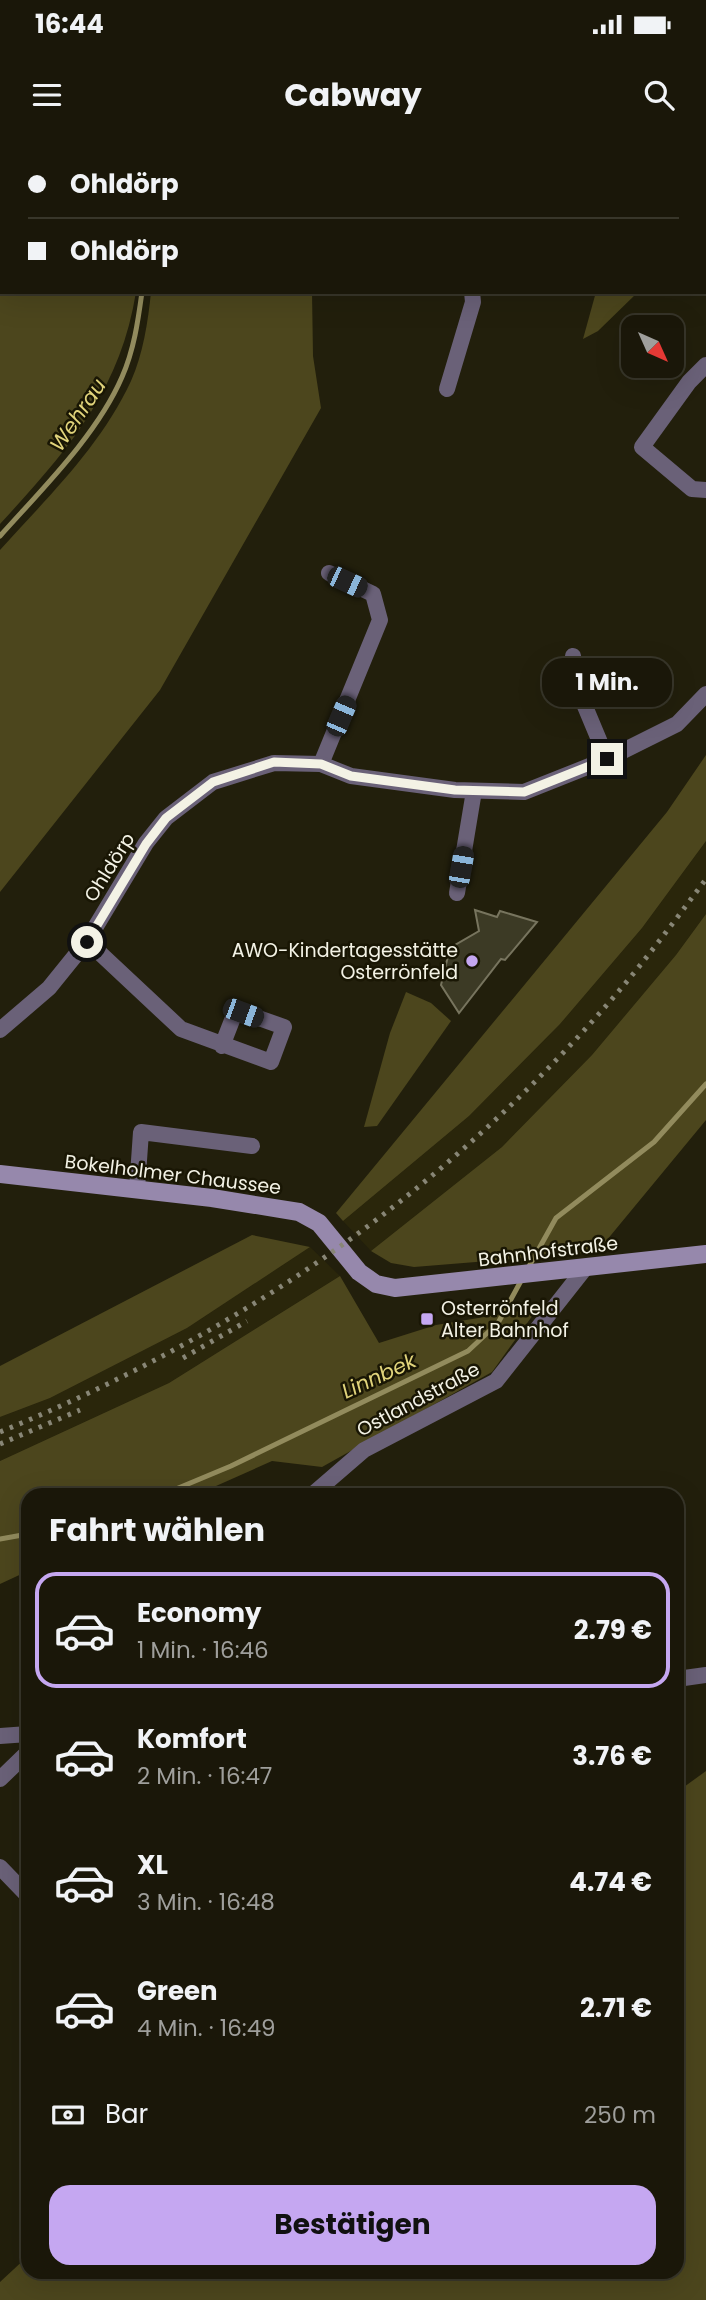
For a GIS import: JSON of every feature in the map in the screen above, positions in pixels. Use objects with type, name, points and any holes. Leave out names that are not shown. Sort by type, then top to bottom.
[{"type":"main road","name":"Bokelholmer Chaussee","points":[[0,1174],[137,1189],[299,1212],[319,1223],[359,1272],[376,1284],[396,1288]]},
{"type":"main road","name":"Bahnhofstraße","points":[[396,1288],[706,1254]]},
{"type":"street","points":[[447,389],[473,302],[472,294]]},
{"type":"street","points":[[706,365],[642,447],[692,489],[706,490]]},
{"type":"street","points":[[321,764],[380,620],[373,594],[329,573]]},
{"type":"street","points":[[573,656],[579,692],[607,759]]},
{"type":"street","name":"Ohldörp","points":[[0,1030],[49,988],[87,942],[146,844],[166,818],[213,782],[274,762],[321,764],[351,776],[474,791],[524,792],[607,759],[677,724],[706,694]]},
{"type":"street","points":[[457,893],[474,791]]},
{"type":"street","points":[[87,942],[181,1029],[222,1046]]},
{"type":"street","points":[[137,1189],[141,1132],[252,1146]]},
{"type":"street","name":"Ostlandstraße","points":[[320,1488],[364,1450],[496,1381],[586,1267]]},
{"type":"street","points":[[684,1678],[706,1675]]},
{"type":"street","points":[[0,1736],[21,1734]]},
{"type":"street","points":[[0,1779],[21,1759]]},
{"type":"street","points":[[0,1867],[21,1889]]},
{"type":"shaded area","points":[[0,294],[136,294],[117,360],[87,418],[47,471],[0,524]]},
{"type":"shaded area","points":[[151,294],[312,294],[313,356],[321,408],[160,690],[0,892],[0,550],[72,470],[104,428],[131,381],[147,326]]},
{"type":"shaded area","points":[[595,294],[636,294],[598,331],[583,339]]},
{"type":"shaded area","points":[[706,755],[706,841],[642,928],[560,1024],[469,1116],[343,1221],[336,1213],[667,812]]},
{"type":"shaded area","points":[[706,841],[706,914],[676,955],[592,1055],[502,1147],[371,1251],[343,1221],[469,1116],[560,1024],[642,928]]},
{"type":"shaded area","points":[[706,914],[706,1120],[597,1252],[414,1267],[391,1263],[371,1251],[502,1147],[592,1055],[676,955]]},
{"type":"shaded area","points":[[406,992],[431,1003],[451,1021],[377,1126],[364,1127],[390,1033]]},
{"type":"shaded area","points":[[252,1235],[310,1247],[187,1328],[50,1398],[0,1417],[0,1366]]},
{"type":"shaded area","points":[[310,1247],[340,1276],[169,1383],[0,1461],[0,1417],[50,1398],[187,1328]]},
{"type":"shaded area","points":[[340,1276],[379,1343],[436,1325],[538,1308],[492,1372],[322,1467],[272,1461],[211,1488],[21,1488],[21,1574],[0,1584],[0,1461],[169,1383]]},
{"type":"shaded area","points":[[706,1771],[706,2300],[0,2300],[0,2282],[21,2262],[21,2279],[684,2279],[684,1787]]},
{"type":"building","name":"AWO-Kindertagesstätte Osterrönfeld","points":[[475,910],[497,917],[500,911],[537,922],[505,960],[501,959],[459,1013],[441,985],[450,948],[479,931]]},
{"type":"waterway","name":"Wehrau","points":[[0,536],[67,461],[111,399],[130,356],[142,294]]},
{"type":"waterway","name":"Linnbek","points":[[527,1270],[556,1218],[654,1142],[706,1084]]},
{"type":"waterway","name":"Linnbek","points":[[178,1488],[231,1466],[468,1351],[498,1323],[522,1279]]},
{"type":"waterway","name":"Linnbek","points":[[0,1539],[21,1535]]},
{"type":"railway","points":[[0,1432],[85,1395],[168,1353],[247,1308],[396,1205],[466,1147],[533,1084],[626,983],[706,879]]},
{"type":"railway","points":[[183,1358],[247,1321]]},
{"type":"railway","points":[[0,1444],[80,1410]]},
{"type":"place","name":"AWO-Kindertagesstätte Osterrönfeld","points":[[472,961]]},
{"type":"place","name":"Osterrönfeld Alter Bahnhof","points":[[427,1319]]},
{"type":"route","points":[[87,942],[146,844],[166,818],[213,782],[274,762],[321,764],[351,776],[455,790],[524,792],[607,759]]}]
